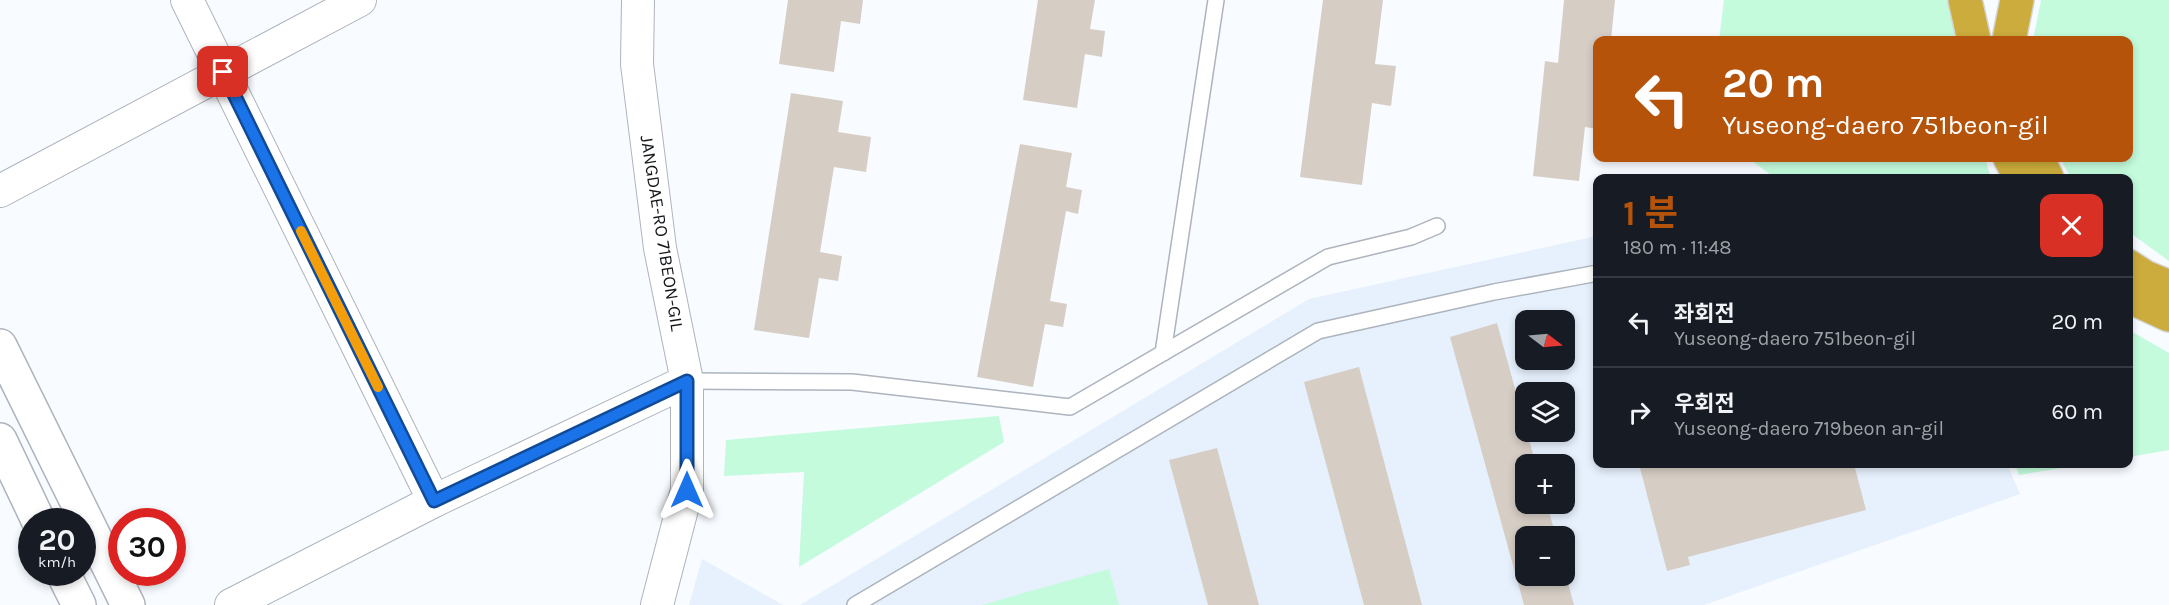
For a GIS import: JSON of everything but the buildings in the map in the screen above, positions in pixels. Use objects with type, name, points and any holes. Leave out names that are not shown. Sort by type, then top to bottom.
[{"type":"highway","points":[[1965,0],[1973,36]]},
{"type":"highway","points":[[2010,36],[2017,0]]},
{"type":"highway","points":[[2133,269],[2169,287]]},
{"type":"highway","points":[[2133,298],[2169,315]]},
{"type":"main road","points":[[0,346],[128,605]]},
{"type":"main road","points":[[0,440],[32,508]]},
{"type":"main road","points":[[70,586],[79,605]]},
{"type":"street","points":[[187,0],[434,501]]},
{"type":"street","points":[[0,191],[360,0]]},
{"type":"street","name":"JANGDAE-RO 71BEON-GIL","points":[[638,0],[637,64],[660,248],[687,381],[687,490],[657,605]]},
{"type":"street","points":[[231,605],[434,501],[687,381]]},
{"type":"lane","points":[[1163,353],[1216,0]]},
{"type":"lane","points":[[687,381],[852,382],[1070,407],[1328,257],[1411,237],[1437,226]]},
{"type":"lane","points":[[855,605],[1318,331],[1494,292],[1593,274]]},
{"type":"shaded area","points":[[1593,237],[1593,468],[2009,468],[2020,494],[1704,605],[800,605],[1309,299]]},
{"type":"shaded area","points":[[702,559],[783,605],[689,605]]},
{"type":"green space","points":[[1724,0],[1951,0],[1958,36],[1720,36]]},
{"type":"green space","points":[[2041,0],[2169,0],[2169,261],[2133,235],[2133,174],[2069,174],[2062,162],[2133,162],[2133,36],[2034,36]]},
{"type":"green space","points":[[1753,162],[1986,162],[1990,174],[1770,174]]},
{"type":"green space","points":[[2133,332],[2169,353],[2169,450],[2133,456]]},
{"type":"green space","points":[[999,416],[1004,442],[799,567],[804,472],[724,476],[726,440]]},
{"type":"green space","points":[[2016,468],[2062,468],[2019,475]]},
{"type":"green space","points":[[1109,569],[1119,605],[982,605]]},
{"type":"slow traffic","points":[[301,231],[378,387]]},
{"type":"route","points":[[223,72],[434,501],[687,381],[687,490]]}]
